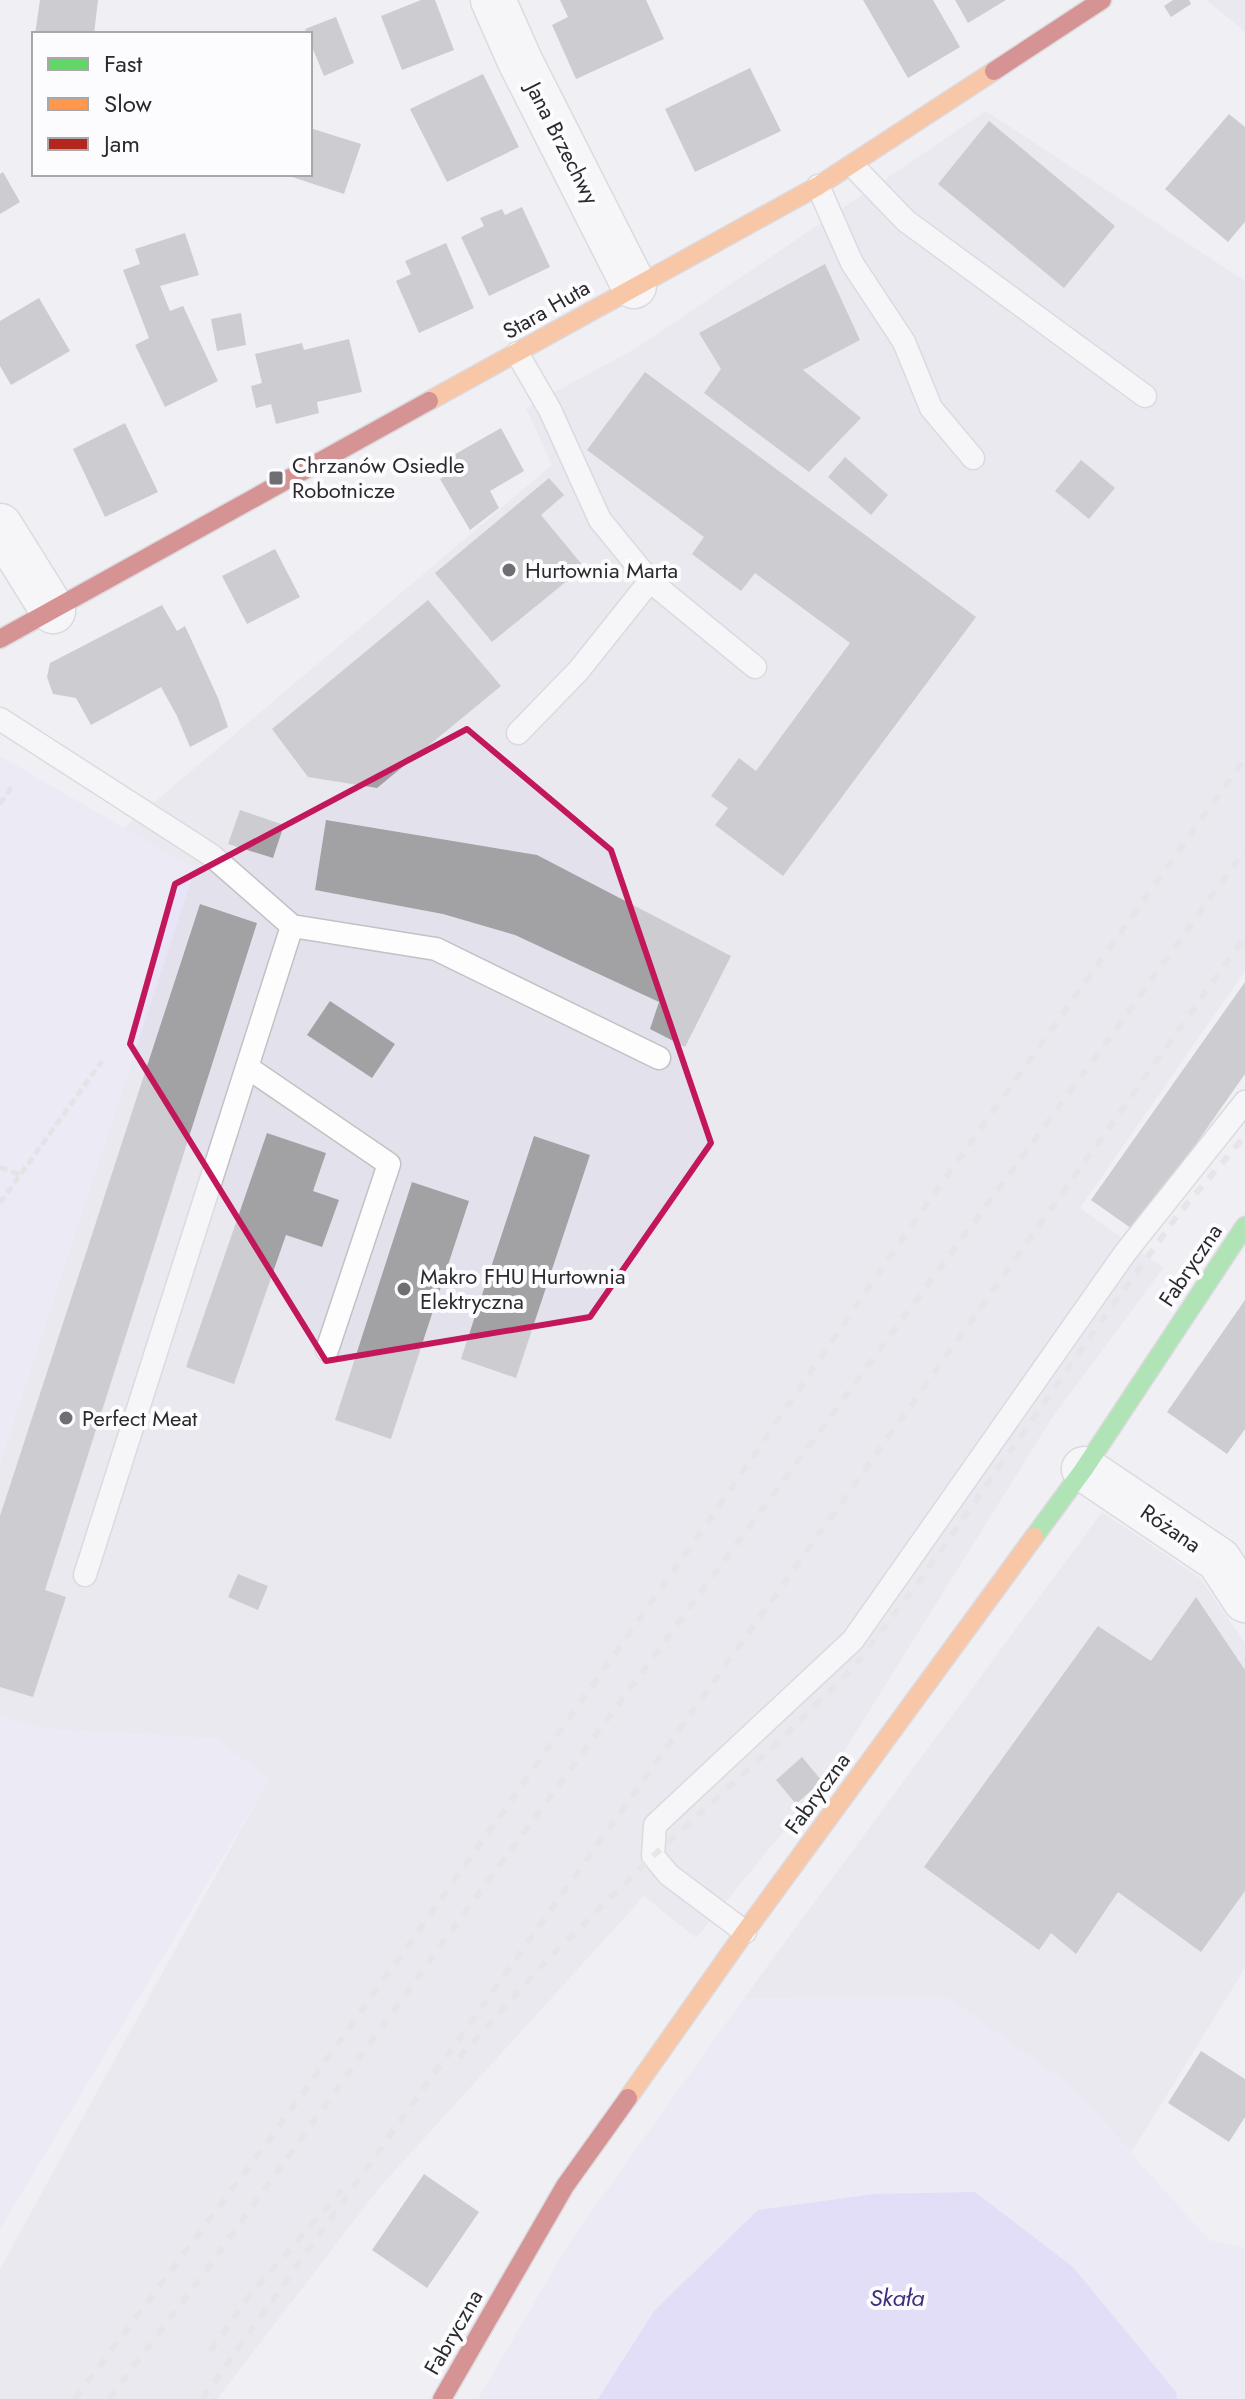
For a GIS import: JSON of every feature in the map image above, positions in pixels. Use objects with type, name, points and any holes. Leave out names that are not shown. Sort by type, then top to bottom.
[{"type":"street","name":"Jana Brzechwy","points":[[493,0],[520,61],[634,286]]},
{"type":"street","name":"Stara Huta","points":[[0,639],[853,166],[1080,6]]},
{"type":"street","points":[[0,526],[53,611]]},
{"type":"street","name":"Fabryczna","points":[[442,2399],[565,2186],[745,1932],[1084,1469],[1245,1226]]},
{"type":"street","name":"Różana","points":[[1084,1469],[1219,1560],[1245,1600]]},
{"type":"lane","points":[[853,166],[906,221],[1145,396]]},
{"type":"lane","points":[[818,186],[852,263],[904,342],[931,408],[973,458]]},
{"type":"lane","points":[[517,353],[550,410],[600,520],[650,581],[755,667]]},
{"type":"lane","points":[[518,733],[579,670],[650,581]]},
{"type":"lane","points":[[0,719],[211,855],[292,926],[436,949],[659,1058]]},
{"type":"lane","points":[[85,1575],[292,926]]},
{"type":"lane","points":[[247,1067],[389,1164],[327,1350]]},
{"type":"lane","points":[[745,1932],[669,1875],[653,1856],[655,1825],[853,1640],[1125,1253],[1245,1102]]},
{"type":"path","points":[[0,804],[12,786]]},
{"type":"path","points":[[0,1203],[102,1061]]},
{"type":"path","points":[[0,1167],[20,1175]]},
{"type":"highlighted area","points":[[467,729],[611,850],[711,1143],[590,1317],[326,1361],[130,1044],[175,884]]},
{"type":"shaded area","points":[[1206,0],[1245,0],[1245,32],[1230,19]]},
{"type":"shaded area","points":[[986,111],[1245,281],[1245,971],[1080,1208],[1163,1268],[1050,1421],[828,1777],[696,1938],[644,1896],[380,2187],[217,2399],[0,2399],[0,2269],[268,1780],[218,1739],[41,1729],[0,1716],[0,1462],[194,869],[124,828],[552,465],[526,408],[638,347]]},
{"type":"shaded area","points":[[0,756],[195,869],[0,1462]]},
{"type":"shaded area","points":[[1102,1512],[1200,1578],[1245,1643],[1245,1968],[1131,2153],[1070,2085],[744,1998]]},
{"type":"shaded area","points":[[0,1716],[41,1729],[218,1739],[269,1780],[0,2229]]},
{"type":"shaded area","points":[[947,1997],[1070,2085],[1209,2240],[1245,2248],[1245,2399],[1177,2399],[1176,2392],[654,2311],[598,2399],[478,2399],[569,2243],[744,1998]]},
{"type":"water","name":"Skała","points":[[975,2192],[1073,2267],[1176,2392],[1177,2399],[598,2399],[654,2311],[758,2210],[874,2194]]},
{"type":"building","points":[[40,0],[98,0],[94,32],[35,32]]},
{"type":"building","points":[[421,0],[435,0],[454,50],[402,70],[381,16]]},
{"type":"building","points":[[560,0],[646,0],[664,39],[576,79],[552,25],[568,17]]},
{"type":"building","points":[[863,0],[933,0],[960,47],[908,78]]},
{"type":"building","points":[[955,0],[1006,0],[968,23]]},
{"type":"building","points":[[1173,0],[1189,0],[1191,4],[1171,17],[1164,6]]},
{"type":"building","points":[[336,17],[354,63],[324,76],[312,47],[312,32],[305,29]]},
{"type":"building","points":[[750,68],[781,131],[695,172],[665,109]]},
{"type":"building","points":[[483,74],[519,147],[447,182],[410,109]]},
{"type":"building","points":[[1229,114],[1245,127],[1245,222],[1228,242],[1165,189]]},
{"type":"building","points":[[989,121],[1115,226],[1064,288],[938,184]]},
{"type":"building","points":[[312,129],[361,144],[344,194],[289,176],[312,176]]},
{"type":"building","points":[[3,172],[20,202],[0,214],[0,174]]},
{"type":"building","points":[[522,207],[550,267],[489,296],[461,237],[484,226],[480,218],[502,209],[505,215]]},
{"type":"building","points":[[185,233],[199,275],[160,286],[170,311],[183,306],[218,381],[165,407],[135,345],[149,338],[123,270],[140,264],[135,249]]},
{"type":"building","points":[[446,243],[474,308],[419,333],[396,281],[411,274],[405,261]]},
{"type":"building","points":[[825,264],[860,340],[803,370],[861,418],[809,472],[704,393],[721,369],[699,333]]},
{"type":"building","points":[[39,298],[70,351],[11,385],[0,366],[0,321]]},
{"type":"building","points":[[241,313],[246,345],[217,351],[211,319]]},
{"type":"building","points":[[349,339],[362,392],[317,402],[319,413],[276,424],[271,404],[256,408],[251,386],[262,383],[255,354],[302,343],[304,350]]},
{"type":"building","points":[[645,372],[976,617],[783,876],[715,825],[728,808],[711,796],[739,758],[756,771],[850,643],[755,573],[741,591],[692,554],[704,537],[587,450]]},
{"type":"building","points":[[125,423],[158,492],[105,517],[73,449]]},
{"type":"building","points":[[501,428],[524,471],[490,491],[499,508],[470,530],[440,479],[450,473],[443,461]]},
{"type":"building","points":[[845,457],[888,495],[871,515],[828,477]]},
{"type":"building","points":[[1081,460],[1115,488],[1089,519],[1055,491]]},
{"type":"building","name":"Hurtownia Marta","points":[[549,478],[564,495],[541,515],[584,567],[492,642],[435,573]]},
{"type":"building","points":[[275,549],[300,597],[247,624],[222,576]]},
{"type":"building","points":[[428,600],[501,686],[377,788],[308,777],[272,729]]},
{"type":"building","points":[[162,605],[177,631],[185,626],[228,727],[190,747],[161,687],[91,725],[76,698],[53,694],[47,677],[50,663]]},
{"type":"building","points":[[240,810],[284,825],[273,858],[228,844]]},
{"type":"building","points":[[326,820],[537,855],[731,956],[685,1047],[650,1029],[659,1002],[515,935],[443,914],[315,890]]},
{"type":"building","points":[[200,904],[257,923],[45,1590],[66,1597],[33,1697],[0,1687],[0,1516]]},
{"type":"building","points":[[1245,982],[1245,1074],[1135,1231],[1091,1200]]},
{"type":"building","points":[[330,1001],[395,1044],[372,1078],[307,1035]]},
{"type":"building","points":[[267,1133],[326,1153],[313,1191],[339,1200],[322,1247],[286,1235],[234,1384],[186,1367]]},
{"type":"building","points":[[534,1136],[590,1155],[516,1378],[461,1359]]},
{"type":"building","points":[[412,1182],[469,1201],[391,1439],[335,1420]]},
{"type":"building","points":[[1245,1300],[1245,1429],[1227,1454],[1167,1412]]},
{"type":"building","points":[[238,1574],[268,1586],[258,1610],[228,1597]]},
{"type":"building","points":[[1196,1597],[1245,1670],[1245,1891],[1201,1952],[1118,1892],[1076,1954],[1051,1933],[1039,1950],[924,1867],[1098,1626],[1151,1661]]},
{"type":"building","points":[[802,1757],[822,1781],[796,1804],[776,1780]]},
{"type":"building","points":[[1201,2051],[1245,2079],[1245,2117],[1229,2142],[1168,2103]]},
{"type":"building","points":[[424,2174],[479,2212],[427,2288],[372,2250]]},
{"type":"railway","points":[[75,2399],[267,2143],[432,1912],[706,1525],[895,1249],[1245,758]]},
{"type":"railway","points":[[109,2399],[1245,850]]},
{"type":"railway","points":[[202,2399],[1245,937]]},
{"type":"railway","points":[[459,2058],[544,1963],[854,1667],[923,1576],[1180,1212],[1245,1136]]},
{"type":"railway","points":[[210,2351],[249,2296],[342,2190]]},
{"type":"traffic: fast","points":[[1034,1537],[1084,1469],[1245,1226]]},
{"type":"traffic: slow","points":[[429,401],[818,186],[994,71]]},
{"type":"traffic: slow","points":[[628,2098],[745,1932],[1034,1537]]},
{"type":"traffic: jam","points":[[994,71],[1102,0]]},
{"type":"traffic: jam","points":[[0,639],[429,401]]},
{"type":"traffic: jam","points":[[442,2399],[565,2186],[628,2098]]},
{"type":"place","name":"Chrzanów Osiedle Robotnicze","points":[[276,478]]},
{"type":"place","name":"Hurtownia Marta","points":[[509,570]]},
{"type":"place","name":"Makro FHU Hurtownia Elektryczna","points":[[404,1289]]},
{"type":"place","name":"Perfect Meat","points":[[66,1418]]}]
